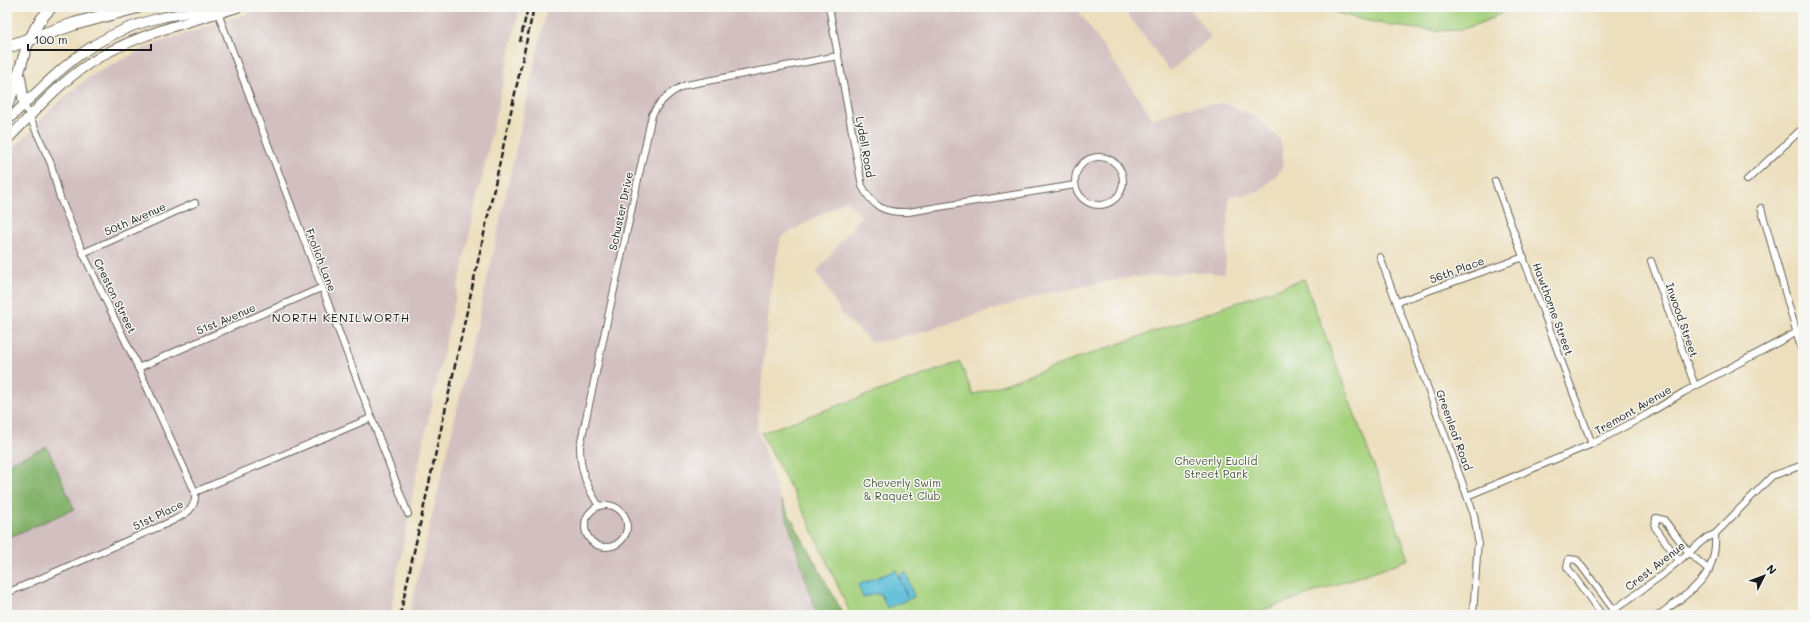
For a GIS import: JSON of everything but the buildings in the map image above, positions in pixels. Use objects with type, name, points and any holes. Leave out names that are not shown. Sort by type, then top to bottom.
[{"type":"highway","points":[[7,47],[89,20],[137,7]]},
{"type":"main road","points":[[7,106],[29,39],[39,22],[52,7]]},
{"type":"main road","points":[[7,140],[68,80],[103,55],[142,37],[236,7]]},
{"type":"main road","points":[[7,121],[66,64],[93,45],[112,35],[135,25],[164,17],[192,12],[218,13]]},
{"type":"main road","points":[[19,69],[24,104]]},
{"type":"street","name":"Lydell Road","points":[[829,7],[862,186],[870,200],[882,208],[893,212],[908,212],[1075,185]]},
{"type":"street","name":"Frolich Lane","points":[[218,13],[321,288],[408,514]]},
{"type":"street","name":"Schuster Drive","points":[[599,506],[590,492],[582,474],[580,446],[652,115],[665,97],[675,89],[686,85],[838,56]]},
{"type":"street","name":"Creston Street","points":[[24,104],[51,164],[60,198],[83,253],[195,492]]},
{"type":"street","points":[[1747,180],[1803,128]]},
{"type":"street","points":[[1101,157],[1114,162],[1119,168],[1123,181],[1119,195],[1108,204],[1101,205],[1087,202],[1082,198],[1075,185],[1077,171],[1087,161],[1093,158],[1101,157]]},
{"type":"street","name":"Hawthorne Street","points":[[1495,181],[1524,256],[1592,444]]},
{"type":"street","name":"50th Avenue","points":[[83,253],[195,203]]},
{"type":"street","points":[[1761,208],[1803,355]]},
{"type":"street","name":"56th Place","points":[[1397,302],[1524,256]]},
{"type":"street","name":"Greenleaf Road","points":[[1380,257],[1477,525],[1478,540],[1473,615]]},
{"type":"street","name":"Inwood Street","points":[[1651,261],[1695,386]]},
{"type":"street","name":"51st Avenue","points":[[138,368],[321,288]]},
{"type":"street","name":"Tremont Avenue","points":[[1467,496],[1592,444],[1646,415],[1695,386],[1803,329]]},
{"type":"street","name":"51st Place","points":[[7,593],[182,516],[194,506],[196,500],[195,492],[371,418]]},
{"type":"street","name":"Crest Avenue","points":[[1607,615],[1679,561],[1706,538],[1715,534],[1772,476],[1803,465]]},
{"type":"street","points":[[607,505],[622,511],[627,522],[626,533],[623,540],[612,547],[605,547],[595,544],[588,537],[586,531],[586,520],[589,514],[599,506],[607,505]]},
{"type":"street","points":[[1679,561],[1655,527],[1656,518],[1664,520],[1689,553],[1709,570]]},
{"type":"street","points":[[1659,615],[1700,584],[1709,570],[1716,548],[1715,534]]},
{"type":"street","points":[[1602,615],[1567,567],[1569,559],[1577,560],[1614,610]]},
{"type":"shaded area","points":[[280,7],[521,7],[416,476],[390,615],[7,615],[7,538],[74,509],[47,447],[7,464],[7,156],[53,107],[89,77],[151,45],[259,10]]},
{"type":"shaded area","points":[[547,7],[1076,7],[1153,119],[1184,107],[1223,103],[1257,117],[1281,141],[1283,168],[1259,192],[1229,196],[1225,274],[1195,272],[1127,278],[1043,294],[926,331],[872,343],[842,314],[817,272],[861,216],[846,200],[781,237],[772,282],[757,428],[817,615],[409,615],[486,285]]},
{"type":"shaded area","points":[[1122,7],[1188,7],[1211,37],[1170,71]]},
{"type":"green space","points":[[1321,7],[1513,7],[1494,17],[1463,29],[1425,30],[1369,21]]},
{"type":"green space","name":"Cheverly Euclid Street Park","points":[[1304,279],[1409,559],[1249,615],[851,615],[807,518],[761,433],[960,362],[973,395]]},
{"type":"green space","points":[[47,447],[74,509],[7,538],[7,464]]},
{"type":"green space","points":[[781,500],[840,608],[844,615],[817,615]]},
{"type":"water","points":[[896,570],[907,597],[899,575],[906,572],[914,597],[887,608],[881,594],[877,595],[876,593],[863,598],[858,585]]},
{"type":"railway","points":[[520,42],[528,7]]},
{"type":"railway","points":[[400,615],[534,7]]},
{"type":"district","name":"NORTH KENILWORTH","points":[[341,318]]},
{"type":"park label","name":"Cheverly Swim & Raquet Club","points":[[902,489]]}]
